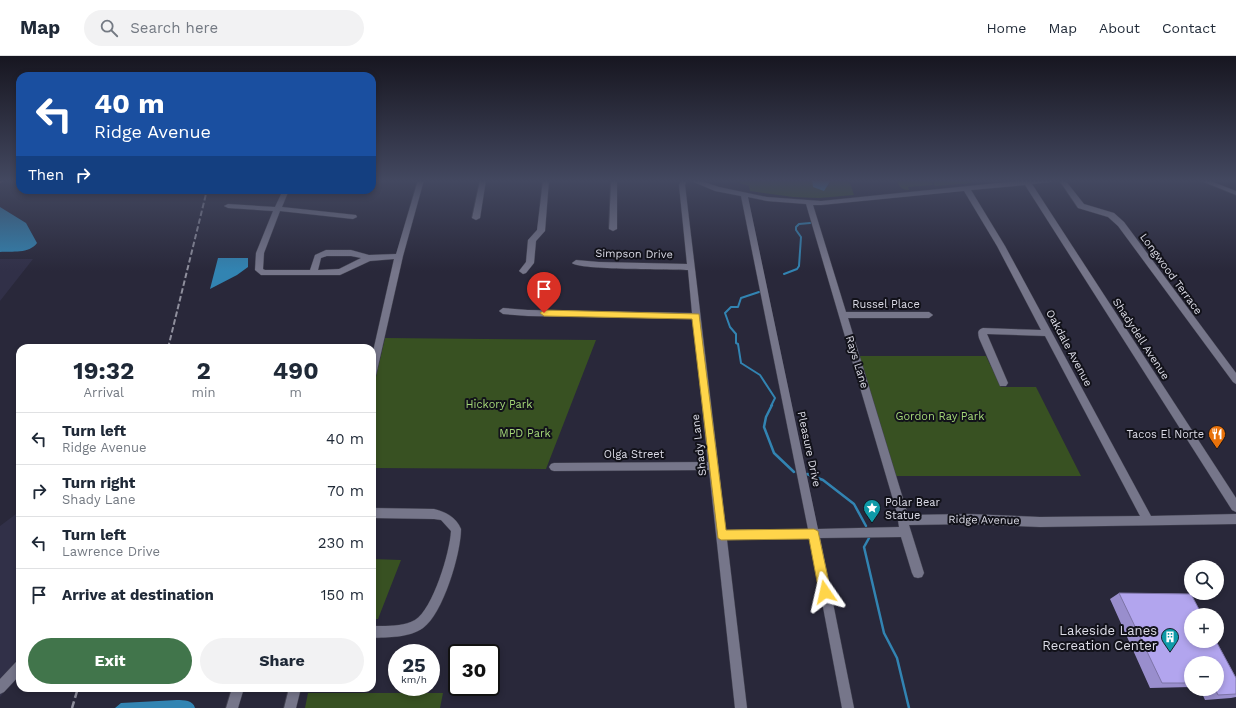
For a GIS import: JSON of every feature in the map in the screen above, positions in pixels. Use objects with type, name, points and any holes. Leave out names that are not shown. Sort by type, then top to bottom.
[{"type":"street","points":[[277,210],[259,253],[259,270],[264,273],[344,272],[369,258]]},
{"type":"street","points":[[291,210],[352,217]]},
{"type":"street","points":[[376,358],[400,256],[413,210]]},
{"type":"street","points":[[476,218],[477,210]]},
{"type":"street","points":[[523,271],[530,263],[532,240],[541,231],[543,210]]},
{"type":"street","points":[[613,210],[613,229]]},
{"type":"street","name":"Shady Lane","points":[[685,210],[741,708]]},
{"type":"street","name":"Pleasure Drive","points":[[747,210],[814,534],[848,708]]},
{"type":"street","name":"Rays Lane","points":[[811,210],[904,520]]},
{"type":"street","name":"Oakdale Avenue","points":[[980,210],[1001,246],[1148,521]]},
{"type":"street","name":"Shadydell Avenue","points":[[1045,210],[1236,507]]},
{"type":"street","name":"Longwood Terrace","points":[[1096,210],[1111,215],[1121,224],[1236,380]]},
{"type":"street","points":[[313,272],[318,257],[326,254],[351,253],[369,258],[400,256]]},
{"type":"street","name":"Simpson Drive","points":[[576,263],[691,267]]},
{"type":"street","points":[[503,311],[528,313],[696,316]]},
{"type":"street","name":"Russel Place","points":[[843,315],[929,315]]},
{"type":"street","points":[[1003,383],[982,332],[1048,333]]},
{"type":"street","name":"Olga Street","points":[[554,467],[714,466]]},
{"type":"street","points":[[376,513],[434,514],[444,516],[456,529],[451,563],[441,590],[427,618],[419,625],[406,629],[376,632]]},
{"type":"street","name":"Ridge Avenue","points":[[904,520],[968,519],[1040,522],[1236,520]]},
{"type":"street","points":[[904,520],[905,532],[918,573]]},
{"type":"street","points":[[721,535],[905,532]]},
{"type":"street","points":[[0,688],[16,670]]},
{"type":"street","points":[[232,708],[237,692]]},
{"type":"street","points":[[290,708],[295,692]]},
{"type":"shaded area","points":[[0,259],[33,259],[0,301]]},
{"type":"shaded area","points":[[16,514],[16,678],[0,697],[0,526]]},
{"type":"green space","name":"Hickory Park","points":[[385,338],[596,340],[546,469],[376,468],[376,377]]},
{"type":"green space","name":"Gordon Ray Park","points":[[859,356],[986,356],[1001,387],[1036,387],[1081,476],[896,476]]},
{"type":"green space","points":[[376,559],[401,560],[378,619],[376,619]]},
{"type":"green space","points":[[308,693],[388,693],[388,696],[440,696],[440,693],[443,693],[440,708],[305,708]]},
{"type":"water","points":[[0,210],[6,210],[26,223],[37,243],[30,249],[0,252]]},
{"type":"water","points":[[218,258],[248,258],[248,267],[237,275],[210,289]]},
{"type":"water","points":[[185,700],[190,702],[195,708],[115,708],[121,703]]},
{"type":"building","name":"Lakeside Lanes Recreation Center","points":[[1119,593],[1184,594],[1184,600],[1194,600],[1198,608],[1184,608],[1184,648],[1220,648],[1236,678],[1236,694],[1224,695],[1224,656],[1184,656],[1184,683],[1162,683]]},
{"type":"waterway","points":[[784,274],[797,269],[799,266],[801,237],[796,230],[796,227],[799,224],[810,223]]},
{"type":"waterway","points":[[759,292],[741,298],[738,307],[731,307],[725,313],[730,327],[736,334],[736,343],[738,344],[741,363],[760,375],[775,398],[771,406]]},
{"type":"waterway","points":[[772,405],[766,417],[764,427],[774,453],[794,472]]},
{"type":"waterway","points":[[807,474],[823,480],[854,504],[866,526]]},
{"type":"waterway","points":[[869,538],[864,547],[884,633],[897,658],[909,708]]},
{"type":"railway","points":[[169,344],[202,210]]},
{"type":"railway","points":[[72,708],[77,692]]},
{"type":"place","name":"Tacos El Norte","points":[[1217,449]]},
{"type":"place","name":"Polar Bear Statue","points":[[872,523]]},
{"type":"place","name":"Lakeside Lanes Recreation Center","points":[[1170,652]]},
{"type":"route","points":[[544,313],[696,316],[721,535],[814,534],[825,592]]},
{"type":"park label","name":"MPD Park","points":[[525,433]]}]
